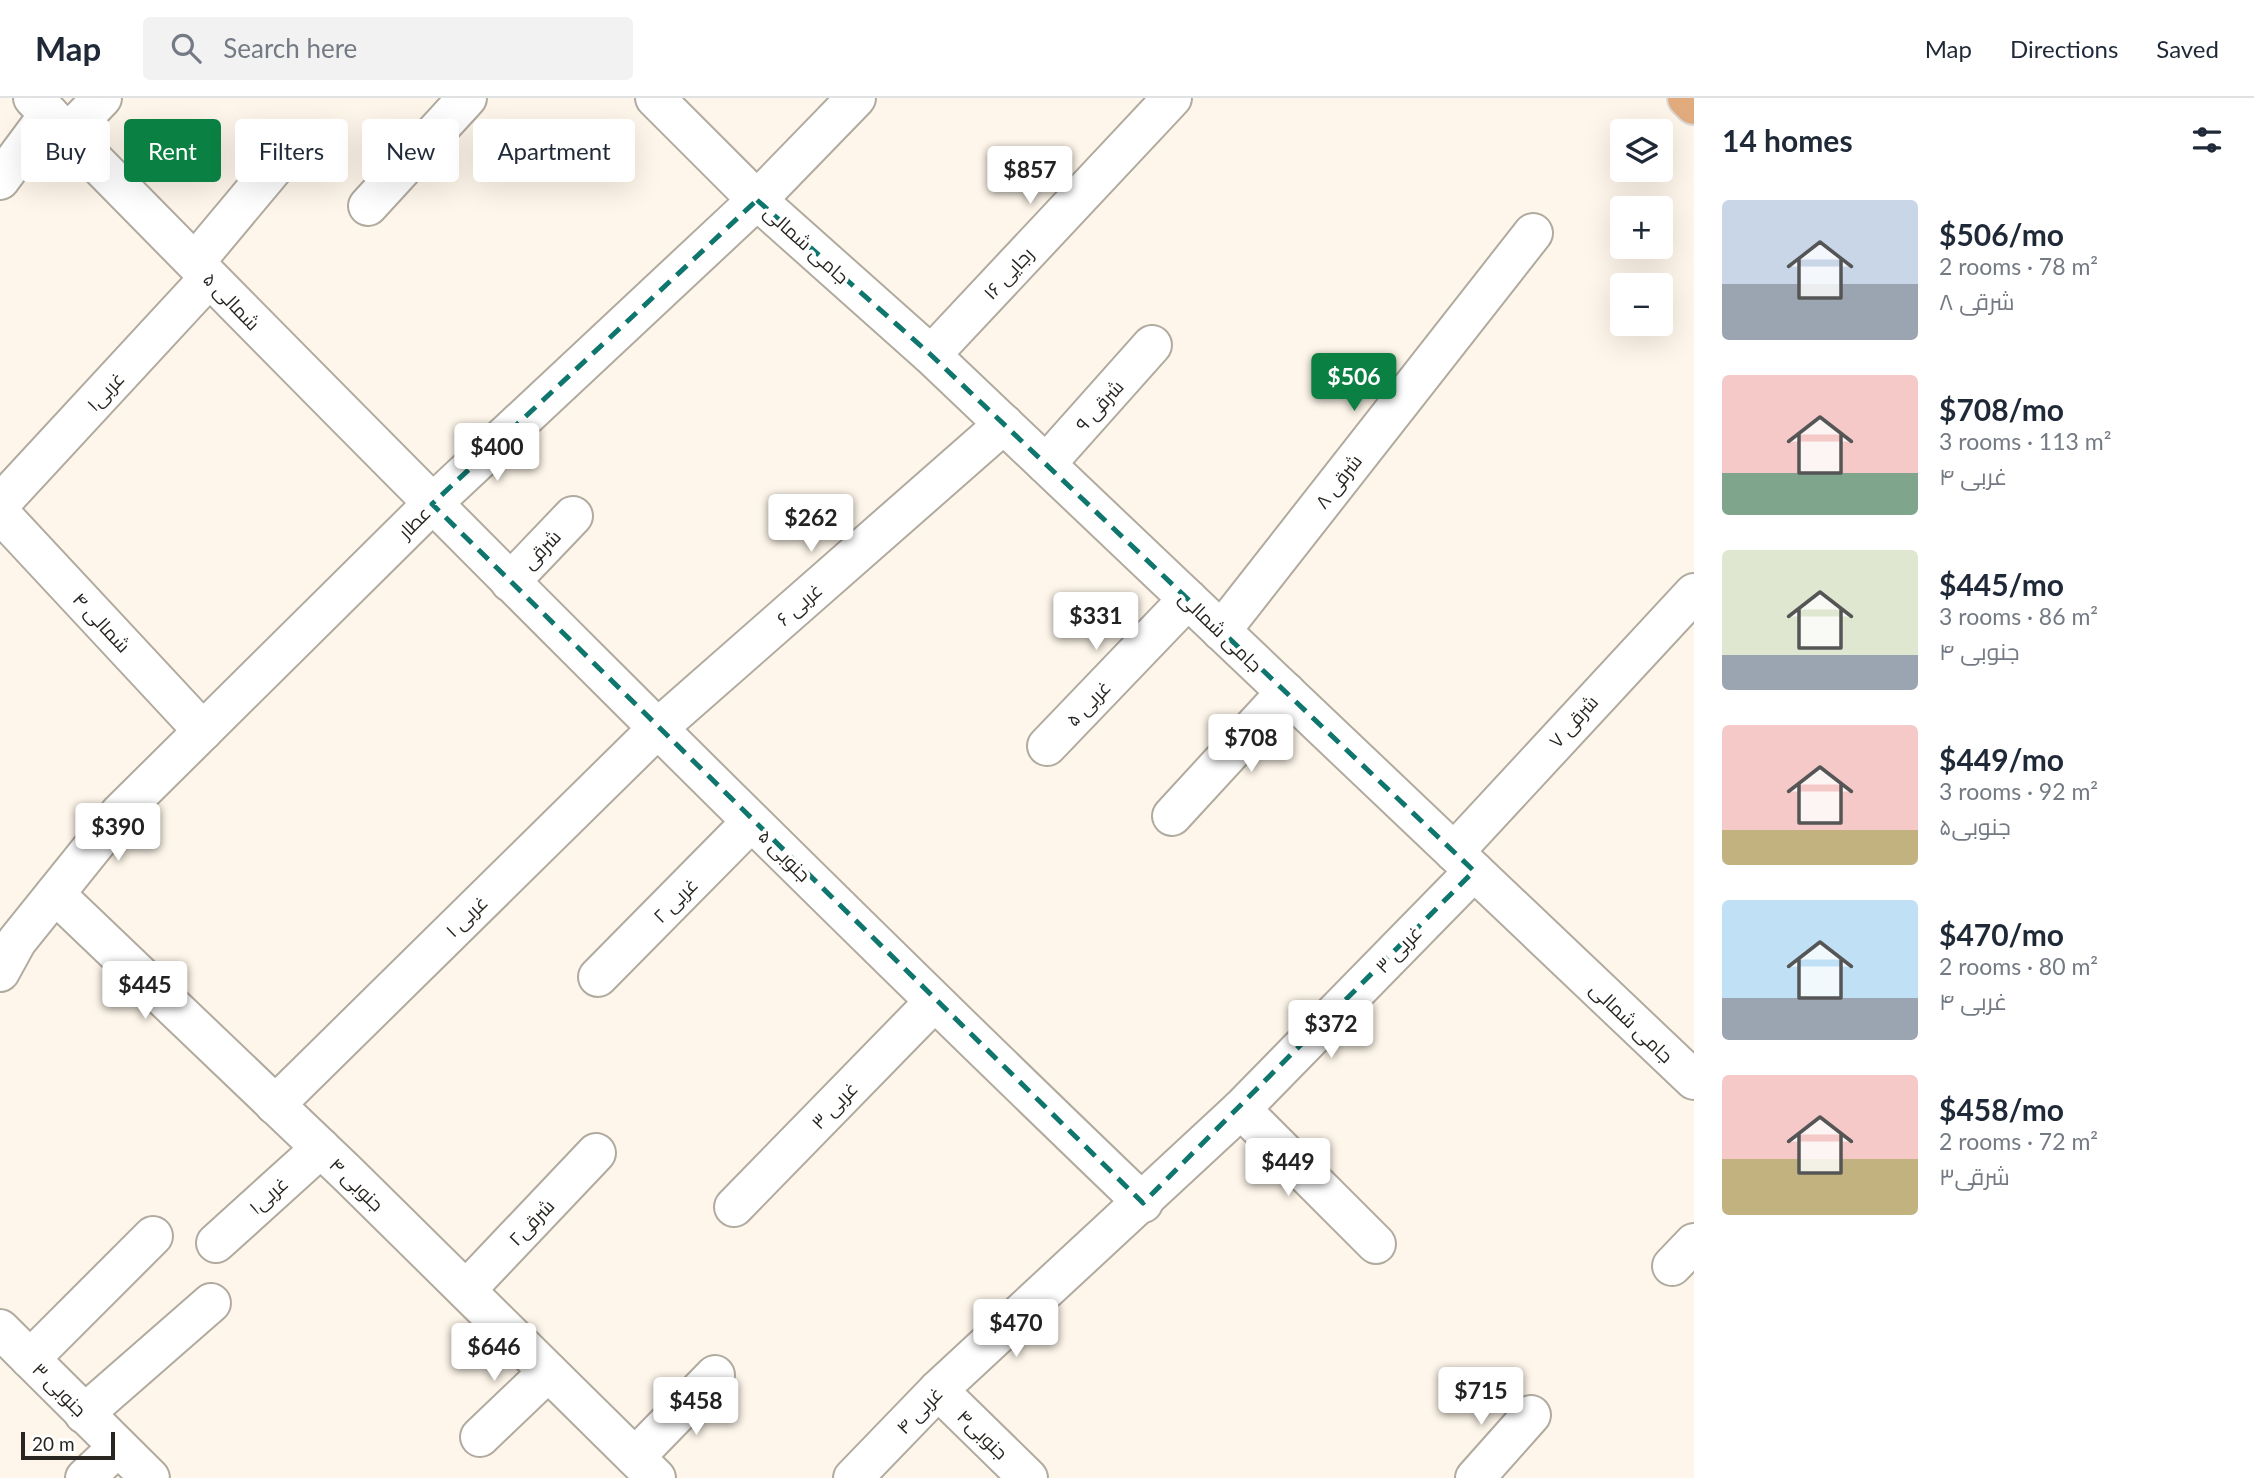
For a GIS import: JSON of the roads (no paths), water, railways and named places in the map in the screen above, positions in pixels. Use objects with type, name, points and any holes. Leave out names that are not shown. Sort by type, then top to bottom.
[{"type":"main road","points":[[1687,98],[1694,105]]},
{"type":"street","points":[[0,180],[50,115],[102,98]]},
{"type":"street","points":[[368,206],[467,98]]},
{"type":"street","name":"جامی شمالی","points":[[655,98],[757,200],[931,355],[1694,1080]]},
{"type":"street","name":"عطار","points":[[0,972],[17,942],[120,813],[432,504],[757,200],[856,98]]},
{"type":"street","name":"رجایی ۱۶","points":[[931,355],[1172,98]]},
{"type":"street","name":"شمالی ۵","points":[[50,115],[432,504]]},
{"type":"street","name":"غربی۱","points":[[0,503],[202,270],[265,182]]},
{"type":"street","name":"شرقی ۸","points":[[1221,631],[1533,233]]},
{"type":"street","name":"شرقی ۹","points":[[1046,464],[1152,345]]},
{"type":"street","name":"غربی ۶","points":[[658,729],[1004,425]]},
{"type":"street","name":"جنوبی ۵","points":[[432,504],[934,1002],[1143,1203]]},
{"type":"street","name":"شمالی ۴","points":[[0,513],[203,731]]},
{"type":"street","name":"شرقی","points":[[510,582],[573,516]]},
{"type":"street","name":"شرقی ۷","points":[[1464,862],[1694,593]]},
{"type":"street","name":"غربی ۵","points":[[1047,746],[1188,599]]},
{"type":"street","points":[[1172,816],[1286,692]]},
{"type":"street","name":"غربی ۱","points":[[275,1105],[658,729]]},
{"type":"street","name":"غربی ۲","points":[[598,977],[751,822]]},
{"type":"street","name":"غربی ۳","points":[[1143,1203],[1241,1110],[1464,862]]},
{"type":"street","name":"جنوبی ۴","points":[[55,894],[321,1148],[645,1468]]},
{"type":"street","name":"غربی ۳","points":[[734,1208],[934,1002]]},
{"type":"street","points":[[1241,1110],[1376,1244]]},
{"type":"street","name":"غربی۱","points":[[216,1243],[321,1148]]},
{"type":"street","name":"شرقی۲","points":[[466,1290],[596,1153]]},
{"type":"street","name":"غربی ۴","points":[[853,1478],[938,1390],[1143,1203]]},
{"type":"street","points":[[30,1359],[153,1236]]},
{"type":"street","points":[[84,1414],[211,1303]]},
{"type":"street","name":"جنوبی ۳","points":[[0,1329],[150,1478]]},
{"type":"street","points":[[480,1437],[548,1372]]},
{"type":"street","points":[[645,1468],[715,1375]]},
{"type":"street","name":"جنوبی۴","points":[[938,1390],[1028,1478]]},
{"type":"street","points":[[1475,1478],[1531,1415]]},
{"type":"street","points":[[85,1478],[118,1447]]}]
